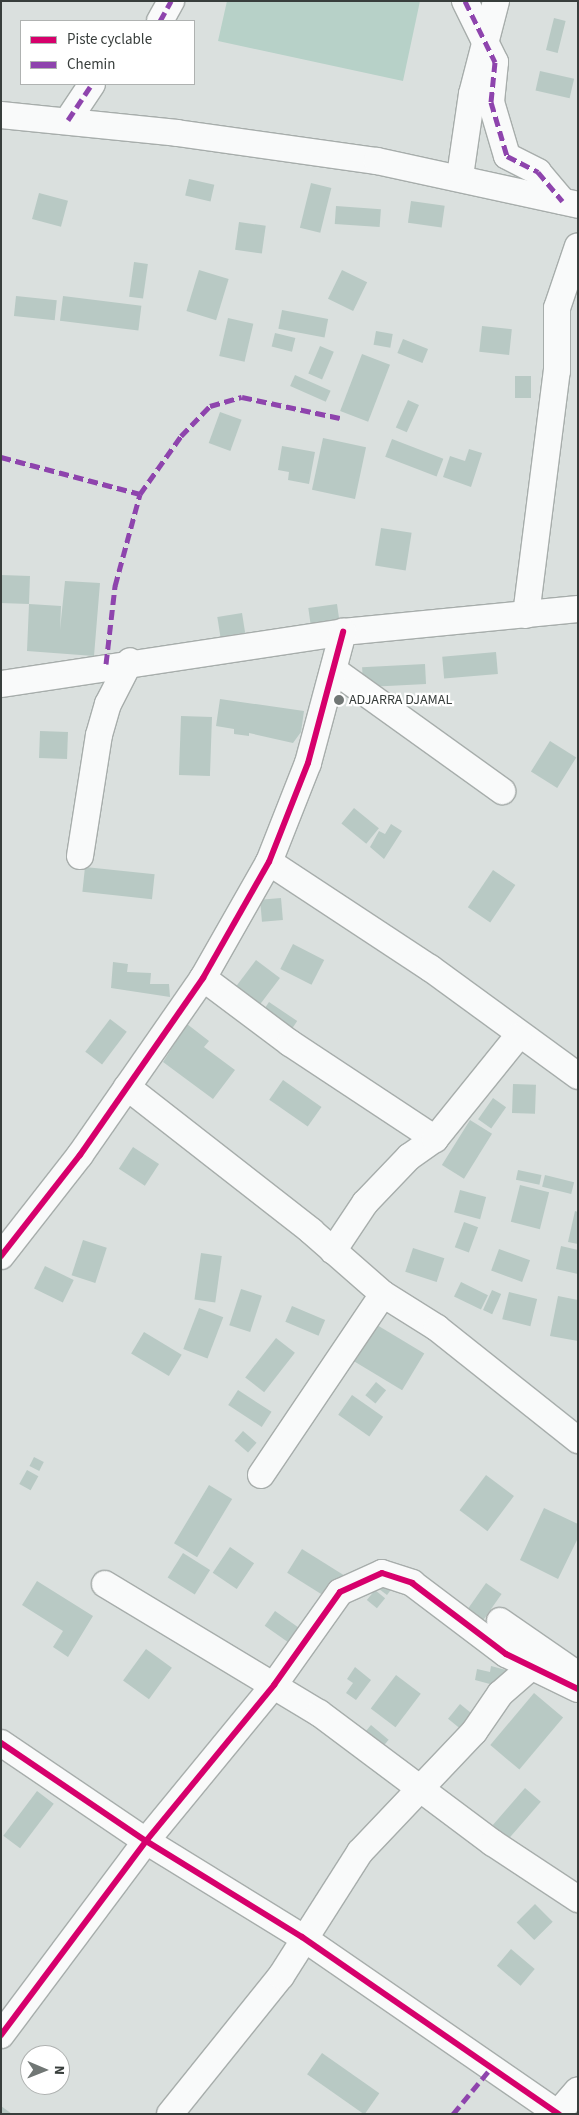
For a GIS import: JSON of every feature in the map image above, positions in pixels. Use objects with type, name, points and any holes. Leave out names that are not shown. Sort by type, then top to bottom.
[{"type":"street","points":[[161,20],[172,1]]},
{"type":"street","points":[[465,1],[495,62],[491,102],[507,156],[538,172],[570,203]]},
{"type":"street","points":[[460,176],[472,94],[487,43],[496,1]]},
{"type":"street","points":[[68,120],[91,85]]},
{"type":"street","points":[[1,115],[68,120],[377,161],[460,176],[570,203]]},
{"type":"street","points":[[526,615],[557,372],[557,308],[578,246]]},
{"type":"street","points":[[1,684],[130,661],[343,632],[578,609]]},
{"type":"street","points":[[1,1256],[127,1087],[203,978],[269,862],[308,763],[335,671],[343,632]]},
{"type":"street","points":[[80,856],[99,735],[112,696],[130,661]]},
{"type":"street","points":[[335,671],[502,791]]},
{"type":"street","points":[[269,862],[430,968],[518,1036],[578,1076]]},
{"type":"street","points":[[203,978],[290,1043],[435,1139]]},
{"type":"street","points":[[333,1251],[365,1203],[409,1157],[435,1139],[518,1036]]},
{"type":"street","points":[[127,1087],[333,1251],[382,1294],[437,1328],[578,1440]]},
{"type":"street","points":[[261,1475],[382,1294]]},
{"type":"street","points":[[1,2036],[146,1841],[274,1685],[340,1592],[382,1573],[412,1583],[530,1668],[578,1690]]},
{"type":"street","points":[[105,1584],[319,1713],[418,1787],[578,1899]]},
{"type":"street","points":[[500,1621],[578,1675]]},
{"type":"street","points":[[170,2114],[281,1976],[302,1938],[351,1872],[360,1852],[418,1787],[474,1732],[500,1694],[530,1668]]},
{"type":"street","points":[[4,1750],[302,1938],[558,2113],[578,2090]]},
{"type":"green space","points":[[227,1],[420,1],[403,81],[218,41]]},
{"type":"building","points":[[554,18],[566,21],[558,53],[546,50]]},
{"type":"building","points":[[540,71],[574,79],[570,98],[536,90]]},
{"type":"building","points":[[189,179],[214,185],[211,201],[185,196]]},
{"type":"building","points":[[311,183],[331,188],[320,233],[300,228]]},
{"type":"building","points":[[39,193],[68,201],[61,227],[32,219]]},
{"type":"building","points":[[411,201],[445,206],[442,228],[408,223]]},
{"type":"building","points":[[336,206],[381,209],[380,227],[335,224]]},
{"type":"building","points":[[239,222],[266,226],[262,253],[235,250]]},
{"type":"building","points":[[134,262],[148,264],[143,299],[129,297]]},
{"type":"building","points":[[199,270],[229,279],[216,320],[186,311]]},
{"type":"building","points":[[342,270],[367,282],[353,311],[328,299]]},
{"type":"building","points":[[16,296],[57,300],[55,320],[14,316]]},
{"type":"building","points":[[63,296],[141,306],[138,330],[60,321]]},
{"type":"building","points":[[282,310],[328,319],[325,338],[278,329]]},
{"type":"building","points":[[228,318],[253,324],[245,362],[219,356]]},
{"type":"building","points":[[482,326],[512,329],[509,355],[479,352]]},
{"type":"building","points":[[376,331],[393,334],[390,348],[374,345]]},
{"type":"building","points":[[275,333],[295,338],[292,352],[272,347]]},
{"type":"building","points":[[403,339],[428,349],[422,363],[397,353]]},
{"type":"building","points":[[320,346],[334,352],[322,379],[308,374]]},
{"type":"building","points":[[362,354],[390,365],[368,422],[340,411]]},
{"type":"building","points":[[295,375],[331,391],[326,402],[290,386]]},
{"type":"building","points":[[515,376],[531,376],[531,398],[515,398]]},
{"type":"building","points":[[408,400],[419,405],[407,432],[396,427]]},
{"type":"building","points":[[220,412],[242,420],[230,451],[209,443]]},
{"type":"building","points":[[323,438],[366,447],[355,499],[312,490]]},
{"type":"building","points":[[392,439],[443,459],[437,476],[385,457]]},
{"type":"building","points":[[282,446],[315,452],[309,484],[288,480],[289,472],[278,470]]},
{"type":"building","points":[[469,449],[482,453],[471,487],[443,477],[450,456],[465,461]]},
{"type":"building","points":[[381,528],[412,533],[406,570],[375,566]]},
{"type":"building","points":[[1,575],[30,576],[29,604],[1,603]]},
{"type":"building","points":[[65,581],[100,583],[94,656],[27,651],[29,604],[61,606],[60,630]]},
{"type":"building","points":[[337,604],[340,625],[311,629],[308,608]]},
{"type":"building","points":[[242,613],[245,633],[220,637],[217,617]]},
{"type":"building","points":[[496,652],[498,674],[444,679],[442,657]]},
{"type":"building","points":[[425,664],[426,684],[363,687],[362,667]]},
{"type":"building","points":[[220,699],[304,711],[301,732],[293,743],[249,733],[249,736],[234,734],[234,729],[216,726]]},
{"type":"building","points":[[181,716],[212,717],[210,776],[179,775]]},
{"type":"building","points":[[40,731],[68,732],[67,759],[39,758]]},
{"type":"building","points":[[550,741],[576,757],[557,788],[531,772]]},
{"type":"building","points":[[354,808],[379,828],[366,844],[341,824]]},
{"type":"building","points":[[391,824],[402,831],[384,859],[370,847],[379,831],[385,834]]},
{"type":"building","points":[[85,867],[155,874],[152,899],[82,892]]},
{"type":"building","points":[[493,870],[515,885],[490,922],[468,907]]},
{"type":"building","points":[[281,898],[283,920],[262,922],[260,900]]},
{"type":"building","points":[[293,944],[324,960],[311,985],[280,969]]},
{"type":"building","points":[[256,960],[280,978],[258,1008],[234,990]]},
{"type":"building","points":[[113,962],[128,964],[127,972],[151,973],[150,984],[169,984],[170,997],[111,988]]},
{"type":"building","points":[[269,1002],[297,1021],[285,1039],[257,1020]]},
{"type":"building","points":[[110,1019],[127,1032],[102,1064],[85,1052]]},
{"type":"building","points":[[187,1024],[209,1041],[204,1047],[235,1070],[213,1099],[163,1062]]},
{"type":"building","points":[[283,1080],[322,1107],[308,1127],[269,1100]]},
{"type":"building","points":[[513,1084],[536,1085],[535,1114],[512,1113]]},
{"type":"building","points":[[493,1098],[506,1107],[491,1128],[478,1119]]},
{"type":"building","points":[[470,1120],[492,1134],[464,1179],[442,1165]]},
{"type":"building","points":[[133,1147],[159,1164],[145,1186],[119,1169]]},
{"type":"building","points":[[518,1170],[541,1175],[539,1185],[516,1180]]},
{"type":"building","points":[[545,1175],[574,1182],[571,1194],[542,1187]]},
{"type":"building","points":[[520,1185],[549,1192],[540,1229],[511,1222]]},
{"type":"building","points":[[460,1190],[486,1197],[480,1219],[454,1212]]},
{"type":"building","points":[[575,1211],[578,1212],[578,1244],[568,1242]]},
{"type":"building","points":[[464,1222],[478,1227],[469,1253],[455,1247]]},
{"type":"building","points":[[83,1240],[107,1248],[95,1283],[72,1275]]},
{"type":"building","points":[[561,1246],[578,1250],[578,1274],[556,1269]]},
{"type":"building","points":[[413,1248],[444,1258],[437,1282],[405,1272]]},
{"type":"building","points":[[499,1249],[530,1260],[522,1282],[491,1271]]},
{"type":"building","points":[[201,1253],[222,1256],[215,1302],[194,1300]]},
{"type":"building","points":[[45,1266],[74,1280],[63,1302],[34,1288]]},
{"type":"building","points":[[461,1282],[488,1295],[481,1310],[454,1296]]},
{"type":"building","points":[[241,1289],[262,1296],[250,1332],[229,1325]]},
{"type":"building","points":[[492,1290],[501,1294],[492,1314],[483,1310]]},
{"type":"building","points":[[509,1292],[537,1299],[530,1326],[502,1319]]},
{"type":"building","points":[[558,1296],[578,1300],[578,1341],[550,1336]]},
{"type":"building","points":[[292,1306],[325,1320],[318,1336],[285,1322]]},
{"type":"building","points":[[199,1308],[223,1317],[208,1358],[183,1349]]},
{"type":"building","points":[[372,1322],[424,1353],[402,1390],[350,1359]]},
{"type":"building","points":[[144,1332],[182,1355],[169,1376],[131,1353]]},
{"type":"building","points":[[276,1338],[295,1353],[264,1392],[245,1377]]},
{"type":"building","points":[[376,1382],[386,1390],[375,1403],[365,1395]]},
{"type":"building","points":[[238,1390],[272,1412],[262,1427],[228,1405]]},
{"type":"building","points":[[352,1395],[383,1417],[369,1436],[338,1415]]},
{"type":"building","points":[[243,1431],[257,1443],[248,1453],[234,1441]]},
{"type":"building","points":[[34,1457],[44,1462],[39,1471],[29,1466]]},
{"type":"building","points":[[27,1470],[38,1476],[31,1490],[19,1484]]},
{"type":"building","points":[[486,1475],[514,1496],[487,1531],[460,1510]]},
{"type":"building","points":[[209,1485],[232,1499],[197,1557],[174,1543]]},
{"type":"building","points":[[544,1508],[578,1524],[578,1538],[558,1579],[520,1560]]},
{"type":"building","points":[[230,1547],[254,1563],[237,1589],[213,1573]]},
{"type":"building","points":[[302,1549],[344,1575],[329,1599],[287,1573]]},
{"type":"building","points":[[183,1553],[210,1570],[195,1595],[168,1578]]},
{"type":"building","points":[[37,1581],[93,1616],[68,1657],[53,1647],[63,1631],[22,1605]]},
{"type":"building","points":[[486,1583],[502,1594],[479,1627],[463,1616]]},
{"type":"building","points":[[375,1586],[393,1587],[387,1595]]},
{"type":"building","points":[[375,1590],[385,1598],[377,1608],[367,1600]]},
{"type":"building","points":[[275,1611],[302,1630],[292,1645],[265,1626]]},
{"type":"building","points":[[146,1649],[172,1668],[149,1699],[123,1681]]},
{"type":"building","points":[[491,1666],[506,1670],[501,1687],[475,1680],[477,1669],[490,1672]]},
{"type":"building","points":[[355,1667],[371,1680],[356,1700],[346,1693],[353,1683],[347,1679]]},
{"type":"building","points":[[396,1675],[421,1694],[395,1727],[371,1709]]},
{"type":"building","points":[[534,1693],[563,1717],[519,1770],[490,1745]]},
{"type":"building","points":[[460,1704],[476,1717],[464,1732],[448,1719]]},
{"type":"building","points":[[371,1725],[389,1740],[380,1750],[363,1735]]},
{"type":"building","points":[[525,1788],[541,1802],[509,1839],[493,1825]]},
{"type":"building","points":[[37,1791],[54,1804],[20,1848],[3,1836]]},
{"type":"building","points":[[535,1904],[553,1922],[534,1940],[517,1922]]},
{"type":"building","points":[[511,1949],[535,1969],[521,1986],[497,1966]]},
{"type":"building","points":[[322,2053],[379,2093],[364,2114],[307,2074]]},
{"type":"building","points":[[1,2106],[12,2114],[1,2114]]},
{"type":"marked path","points":[[161,20],[171,1]]},
{"type":"marked path","points":[[465,1],[495,62],[491,102],[507,156],[538,172],[562,201]]},
{"type":"marked path","points":[[68,120],[91,85]]},
{"type":"marked path","points":[[1,457],[140,494],[181,436],[210,406],[242,397],[340,418]]},
{"type":"marked path","points":[[106,664],[115,586],[140,494]]},
{"type":"marked path","points":[[453,2114],[491,2068]]},
{"type":"cycle path","points":[[1,1256],[80,1155],[203,978],[269,862],[308,763],[343,632]]},
{"type":"cycle path","points":[[1,2035],[146,1841],[274,1685],[340,1592],[382,1573],[412,1583],[506,1654],[578,1689]]},
{"type":"cycle path","points":[[1,1743],[146,1841],[302,1937],[559,2114]]},
{"type":"place","name":"ADJARRA DJAMAL","points":[[339,700]]}]
